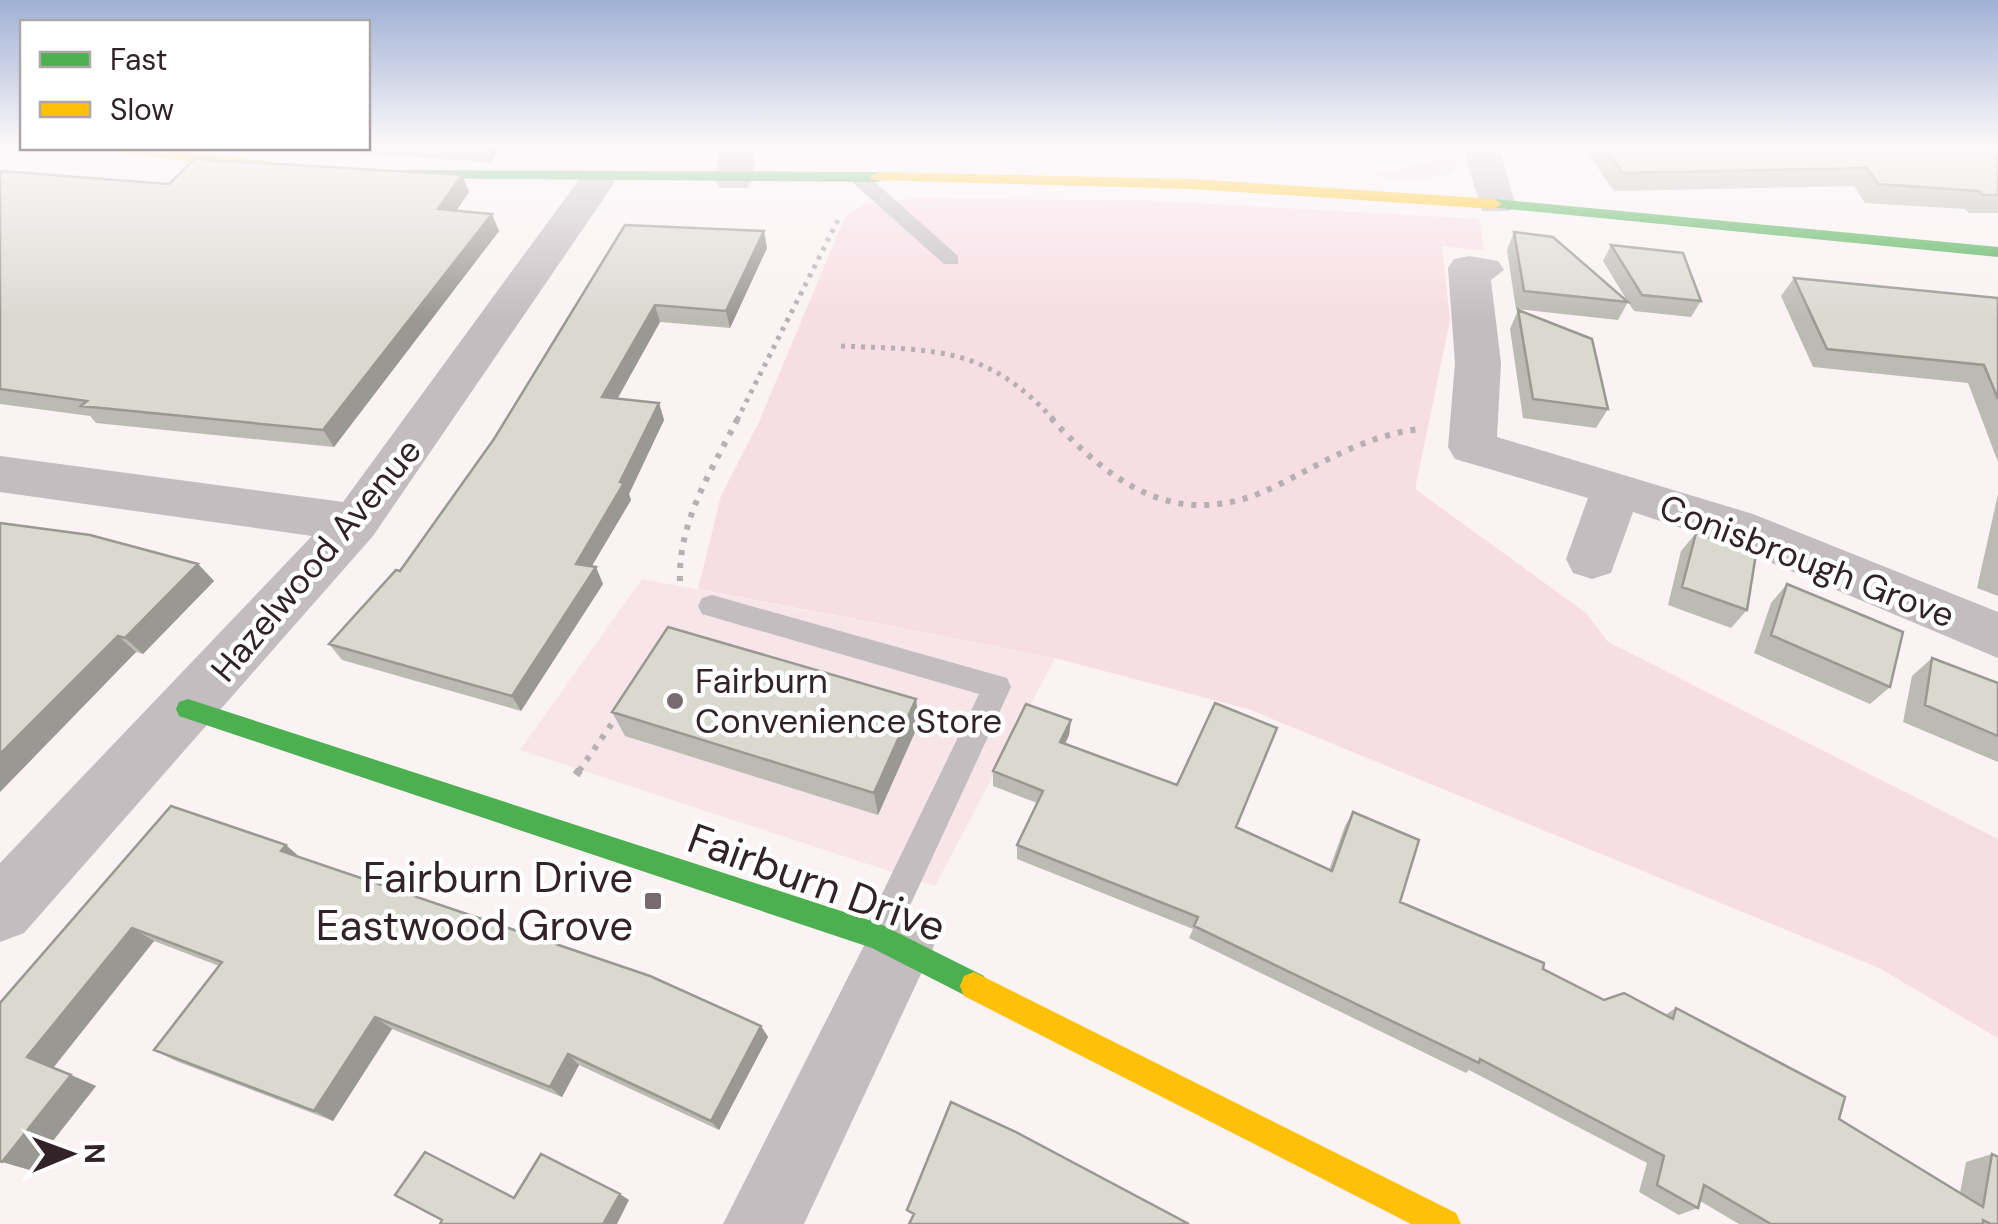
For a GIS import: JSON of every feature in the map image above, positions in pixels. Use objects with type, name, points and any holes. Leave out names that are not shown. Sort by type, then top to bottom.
[{"type":"street","name":"Hazelwood Avenue","points":[[0,910],[355,522],[416,444],[580,205]]},
{"type":"street","points":[[1518,205],[1998,252]]},
{"type":"street","points":[[1473,440],[1478,364],[1469,268],[1483,270]]},
{"type":"street","name":"Conisbrough Grove","points":[[1473,440],[1735,526],[1998,636]]},
{"type":"street","points":[[0,474],[355,522]]},
{"type":"street","name":"Conisbrough Grove","points":[[1592,559],[1616,488]]},
{"type":"street","name":"Fairburn Drive","points":[[188,708],[889,941],[1445,1224]]},
{"type":"street","points":[[763,1224],[889,941]]},
{"type":"lane","points":[[889,205],[951,260]]},
{"type":"lane","points":[[712,606],[996,687],[889,941]]},
{"type":"path","points":[[678,594],[679,550],[695,503],[847,205]]},
{"type":"path","points":[[840,346],[944,354],[994,369],[1028,392],[1091,463],[1150,497],[1180,504],[1234,505],[1358,440],[1389,430],[1473,440]]},
{"type":"path","points":[[542,824],[627,703]]},
{"type":"shaded area","points":[[862,205],[1233,205],[1479,219],[1484,251],[1442,246],[1450,320],[1415,489],[1586,613],[1608,642],[1998,839],[1998,1038],[1879,968],[1248,709],[1055,658],[698,589],[721,496],[759,422],[845,217]]},
{"type":"shaded area","points":[[642,579],[1055,658],[935,886],[520,750]]},
{"type":"building","points":[[0,205],[441,205],[438,209],[492,214],[323,430],[81,406],[87,401],[0,389]]},
{"type":"building","points":[[625,225],[764,231],[726,311],[655,305],[602,397],[659,403],[620,482],[624,483],[576,564],[596,567],[512,696],[329,644],[396,570],[400,571],[494,439]]},
{"type":"building","points":[[1514,232],[1553,237],[1628,302],[1524,291]]},
{"type":"building","points":[[1611,245],[1683,253],[1701,301],[1642,295]]},
{"type":"building","points":[[1794,278],[1998,298],[1998,399],[1984,365],[1827,349]]},
{"type":"building","points":[[1518,310],[1592,339],[1608,409],[1533,399]]},
{"type":"building","points":[[0,523],[90,535],[198,564],[125,638],[118,636],[0,754]]},
{"type":"building","points":[[1696,533],[1756,554],[1747,610],[1682,587]]},
{"type":"building","points":[[1787,584],[1903,632],[1890,687],[1771,635]]},
{"type":"building","points":[[668,627],[916,699],[874,793],[612,712]]},
{"type":"building","points":[[1932,658],[1998,683],[1998,736],[1925,705]]},
{"type":"building","points":[[1215,703],[1277,728],[1236,827],[1332,871],[1353,812],[1419,840],[1400,902],[1544,963],[1543,969],[1604,1000],[1624,993],[1673,1019],[1676,1008],[1845,1097],[1839,1119],[1983,1207],[1992,1154],[1998,1157],[1998,1224],[1983,1220],[1983,1224],[1771,1224],[1704,1185],[1698,1208],[1657,1185],[1664,1156],[1480,1059],[1479,1063],[1194,926],[1198,917],[1017,845],[1043,791],[993,771],[1026,704],[1071,720],[1060,742],[1177,785]]},
{"type":"building","points":[[171,806],[286,845],[281,851],[650,976],[761,1026],[711,1121],[568,1054],[550,1087],[375,1017],[314,1111],[154,1050],[222,962],[132,928],[27,1057],[71,1075],[2,1162],[0,1003]]},
{"type":"building","points":[[951,1102],[1189,1224],[909,1224],[914,1214],[907,1210]]},
{"type":"building","points":[[425,1152],[514,1198],[541,1154],[620,1194],[603,1224],[440,1224],[442,1220],[395,1195]]},
{"type":"traffic: fast","points":[[1506,205],[1998,252]]},
{"type":"traffic: fast","points":[[188,709],[878,937],[974,986]]},
{"type":"traffic: slow","points":[[974,986],[1445,1224]]},
{"type":"place","name":"Fairburn Convenience Store","points":[[675,701]]},
{"type":"place","name":"Fairburn Drive Eastwood Grove","points":[[653,901]]}]
